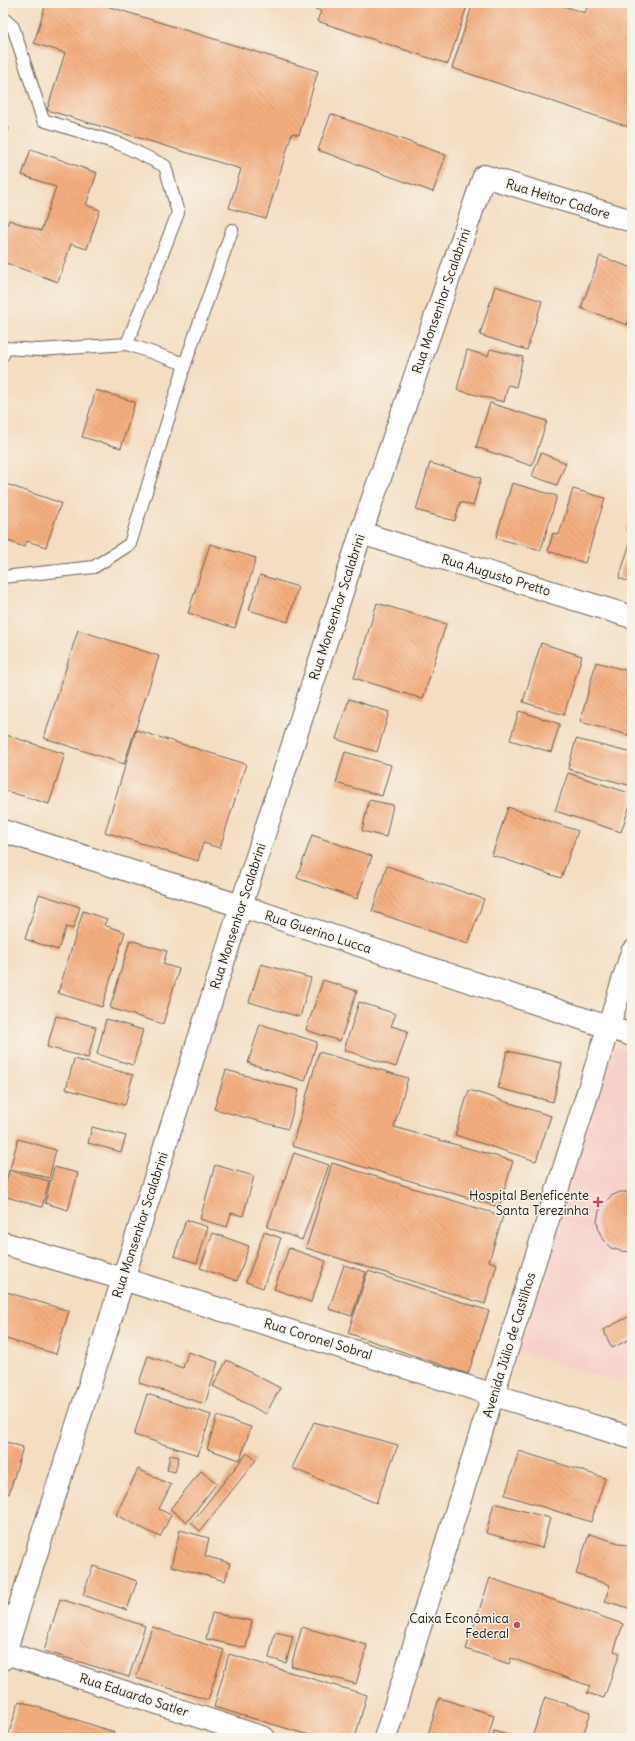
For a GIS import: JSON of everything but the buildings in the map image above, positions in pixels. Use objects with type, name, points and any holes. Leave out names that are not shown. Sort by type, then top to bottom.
[{"type":"street","name":"Rua Heitor Cadore","points":[[484,176],[632,221]]},
{"type":"street","name":"Rua Monsenhor Scalabrini","points":[[4,1654],[241,906],[361,534],[484,176]]},
{"type":"street","name":"Rua Augusto Pretto","points":[[361,534],[632,617]]},
{"type":"street","name":"Rua Guerino Lucca","points":[[3,831],[241,906],[632,1035]]},
{"type":"street","name":"Avenida Júlio de Castilhos","points":[[385,1738],[632,952]]},
{"type":"street","name":"Rua Coronel Sobral","points":[[3,1243],[632,1438]]},
{"type":"street","name":"Rua Eduardo Satler","points":[[4,1654],[264,1738]]},
{"type":"lane","points":[[3,18],[13,27],[43,120],[120,144],[164,166],[178,213],[127,344]]},
{"type":"lane","points":[[3,577],[94,567],[130,544],[185,364],[232,230]]},
{"type":"lane","points":[[3,355],[5,348],[39,350],[127,344],[185,364]]},
{"type":"shaded area","name":"Hospital Beneficente Santa Terezinha","points":[[612,1046],[632,1052],[632,1386],[517,1351]]},
{"type":"place","name":"Hospital Beneficente Santa Terezinha","points":[[598,1202]]},
{"type":"place","name":"Caixa Econômica Federal","points":[[517,1625]]}]
